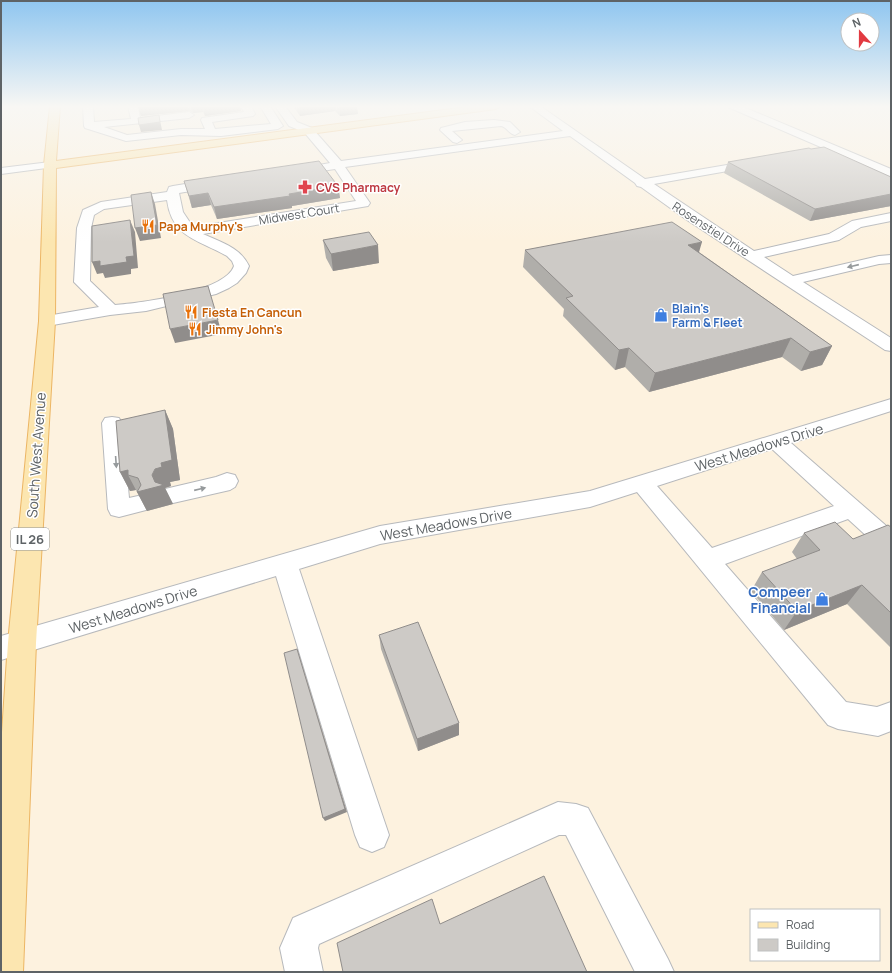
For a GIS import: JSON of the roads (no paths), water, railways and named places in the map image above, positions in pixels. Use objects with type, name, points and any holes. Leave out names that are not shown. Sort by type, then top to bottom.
[{"type":"main road","name":"South West Avenue","points":[[4,972],[11,646],[47,321],[51,151]]},
{"type":"main road","points":[[50,165],[150,151]]},
{"type":"street","name":"Midwest Court","points":[[190,232],[364,203],[326,151]]},
{"type":"street","points":[[285,174],[441,151]]},
{"type":"street","name":"Rosenstiel Drive","points":[[596,151],[641,183],[891,346]]},
{"type":"street","points":[[789,157],[822,151]]},
{"type":"street","points":[[842,151],[891,173]]},
{"type":"street","points":[[641,183],[770,161]]},
{"type":"street","points":[[1,171],[50,165]]},
{"type":"street","points":[[47,321],[111,310],[137,308],[216,290],[233,280],[241,270],[241,262],[235,255],[190,232],[178,216],[172,200],[173,190],[230,181]]},
{"type":"street","points":[[111,310],[82,282],[84,228],[88,213],[101,206],[173,195]]},
{"type":"street","points":[[752,256],[834,237],[857,224],[891,217]]},
{"type":"street","points":[[790,281],[891,258]]},
{"type":"street","name":"West Meadows Drive","points":[[11,646],[380,535],[590,500],[891,405]]},
{"type":"street","points":[[112,423],[119,509],[138,504]]},
{"type":"street","points":[[776,441],[891,544]]},
{"type":"street","points":[[173,495],[222,484],[227,481]]},
{"type":"street","points":[[642,483],[838,714],[878,722],[891,716]]},
{"type":"street","points":[[707,560],[852,510]]},
{"type":"street","points":[[285,564],[372,835]]},
{"type":"street","points":[[304,972],[299,948],[306,931],[558,818],[576,820],[655,972]]},
{"type":"place","name":"CVS Pharmacy","points":[[305,187]]},
{"type":"place","name":"Papa Murphy's","points":[[148,226]]},
{"type":"place","name":"Fiesta En Cancun","points":[[191,312]]},
{"type":"place","name":"Blain's Farm & Fleet","points":[[661,315]]},
{"type":"place","name":"Jimmy John's","points":[[195,329]]},
{"type":"place","name":"Compeer Financial","points":[[822,599]]}]
